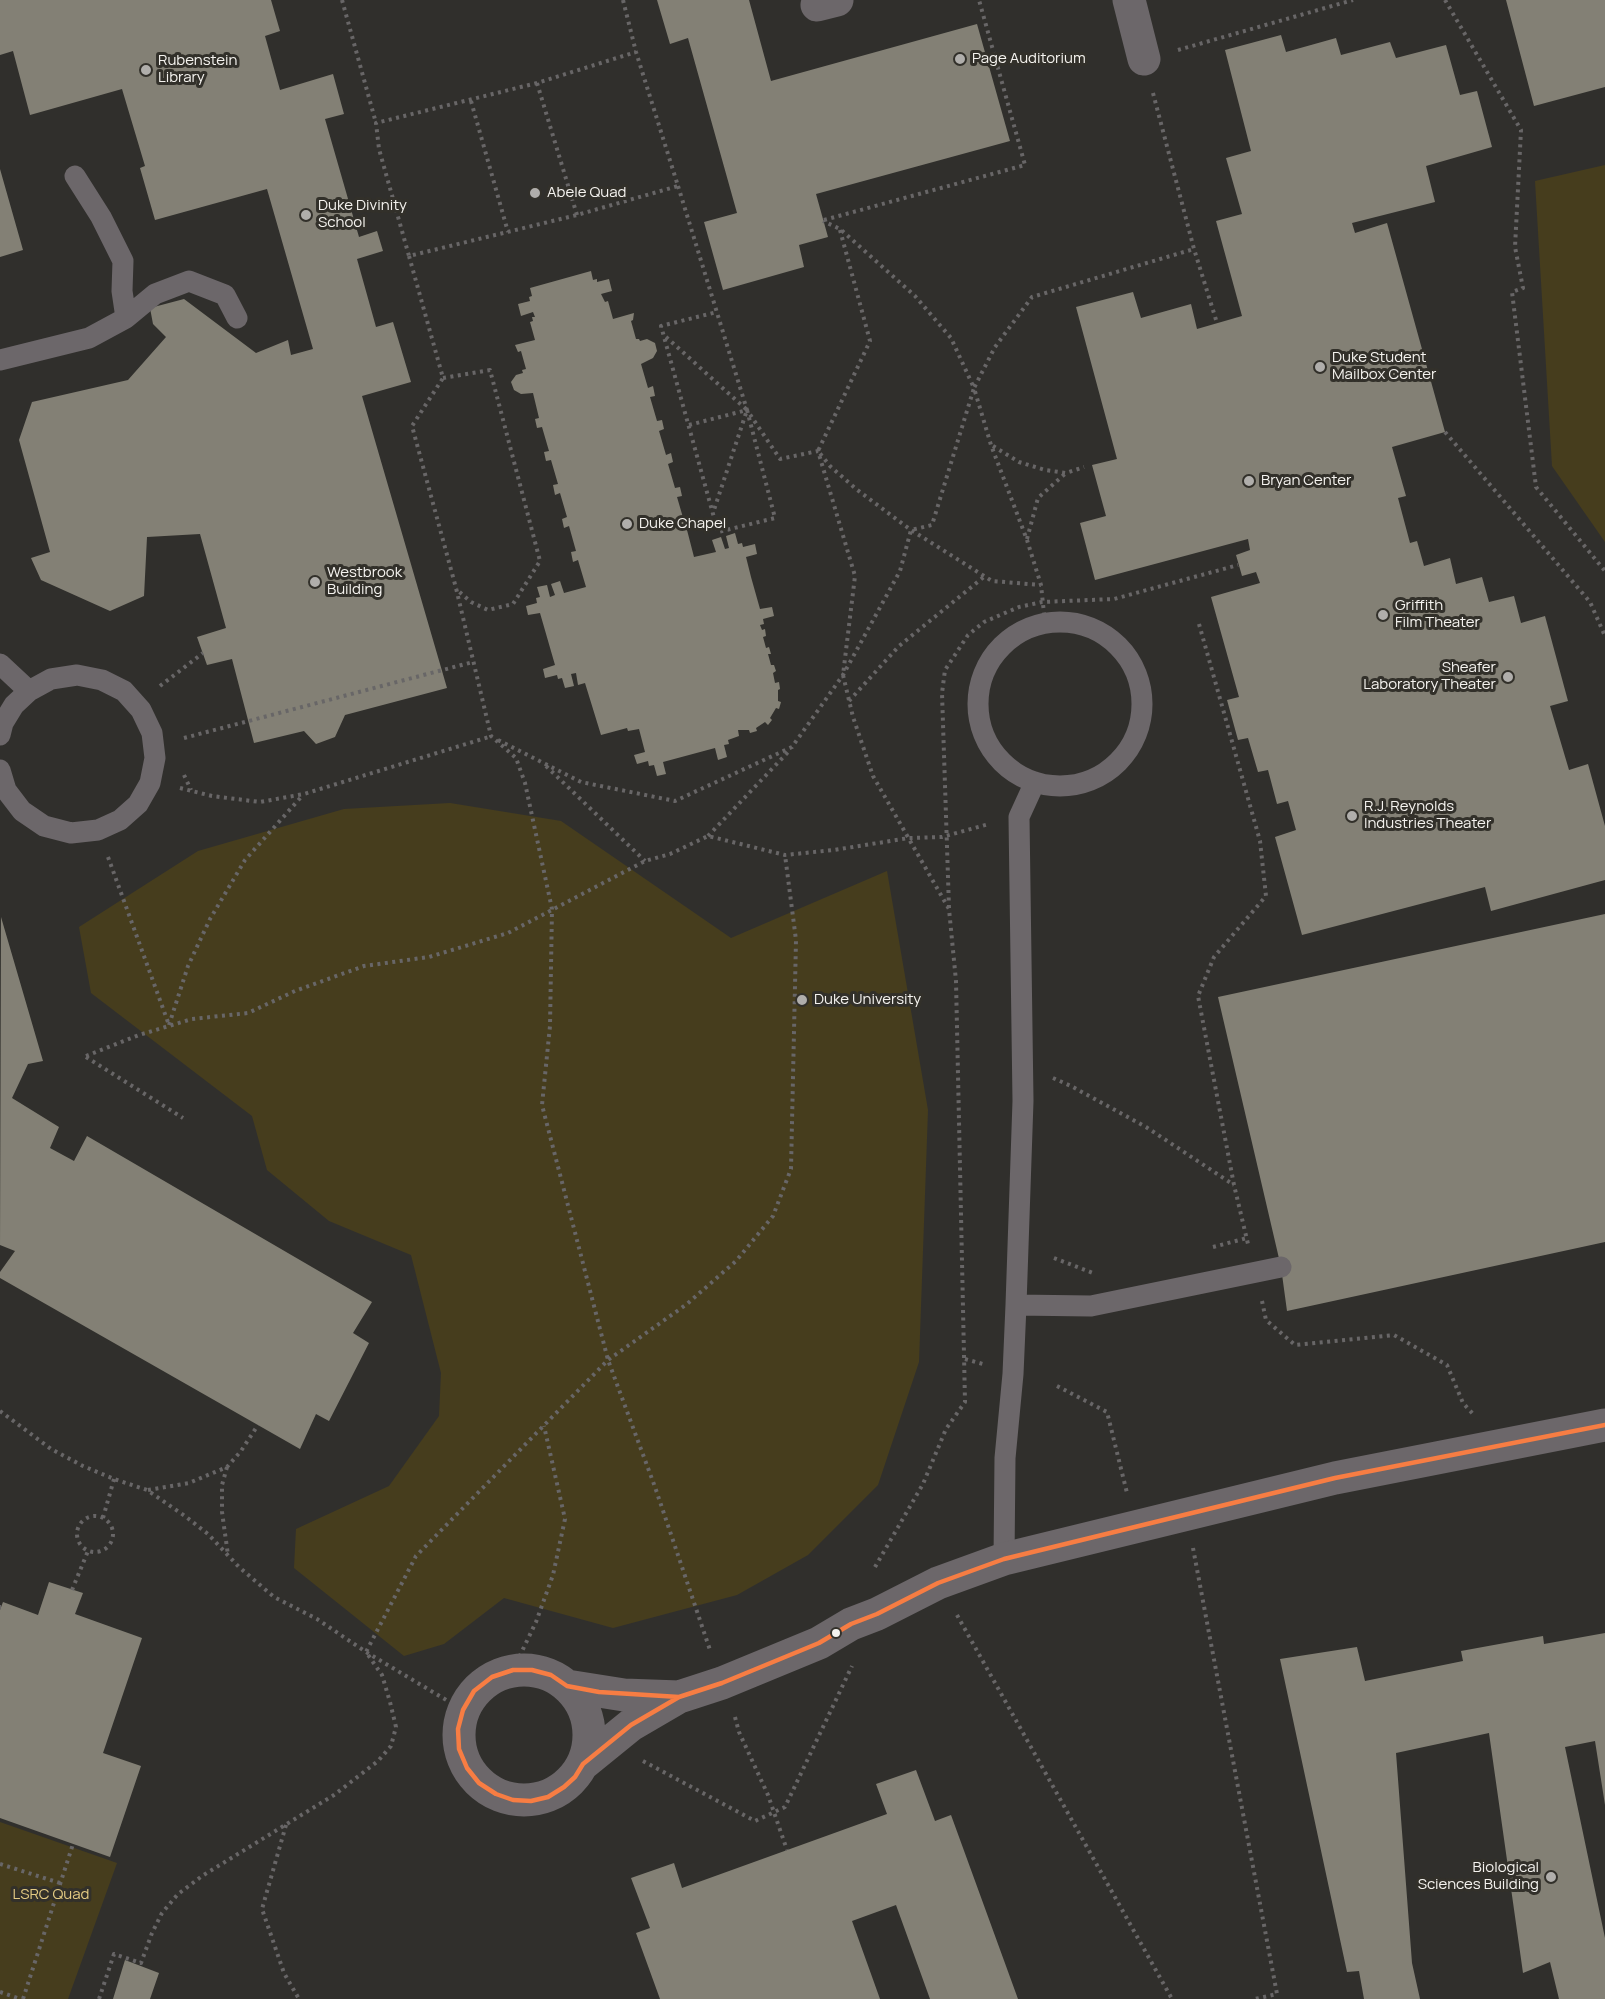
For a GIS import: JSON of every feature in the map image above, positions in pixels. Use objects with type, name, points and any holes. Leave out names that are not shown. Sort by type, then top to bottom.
[{"type":"street","points":[[1129,0],[1144,59]]},
{"type":"street","points":[[583,1764],[632,1725],[679,1697],[722,1683],[808,1647],[938,1583],[1004,1559],[1335,1478],[1605,1425]]},
{"type":"street","points":[[513,1670],[532,1670],[551,1675],[567,1686],[581,1703],[588,1722],[589,1744],[583,1764],[575,1777],[548,1797],[531,1801],[513,1800],[496,1794],[479,1783],[467,1768],[459,1749],[458,1730],[463,1710],[474,1691],[492,1677],[513,1670]]},
{"type":"street","points":[[567,1686],[624,1695],[679,1697]]},
{"type":"lane","points":[[75,176],[101,217],[123,261],[122,291],[126,318]]},
{"type":"lane","points":[[0,360],[89,338],[126,318],[155,294],[189,281],[225,295],[237,318]]},
{"type":"lane","points":[[1072,623],[1098,631],[1120,647],[1135,670],[1142,696],[1141,723],[1131,748],[1112,768],[1089,782],[1062,786],[1035,782],[1011,770],[993,750],[981,726],[978,699],[984,672],[999,649],[1020,633],[1045,624],[1072,623]]},
{"type":"lane","points":[[0,664],[29,691]]},
{"type":"lane","points":[[0,735],[3,723],[14,705],[29,691],[51,679],[76,675],[102,680],[124,691],[141,710],[152,733],[155,758],[150,783],[138,804],[120,820],[98,830],[71,833],[44,826],[22,811],[6,790],[0,770]]},
{"type":"lane","points":[[1004,1559],[1005,1458],[1013,1374],[1023,1101],[1019,817],[1035,782]]},
{"type":"lane","points":[[1016,1305],[1091,1306],[1281,1267]]},
{"type":"path","points":[[342,0],[376,123],[379,148],[443,378]]},
{"type":"path","points":[[623,0],[636,52],[678,186],[717,312],[747,410],[775,518],[718,532],[661,326],[717,312]]},
{"type":"path","points":[[979,0],[1025,165],[823,221],[840,229],[922,304],[951,338],[974,387],[991,445],[1027,540],[1041,585],[1045,624]]},
{"type":"path","points":[[1217,323],[1194,249],[1144,59],[1353,0]]},
{"type":"path","points":[[1445,0],[1521,130],[1515,247],[1523,288],[1512,292],[1536,487],[1605,571]]},
{"type":"path","points":[[376,123],[537,83],[636,52]]},
{"type":"path","points":[[537,83],[577,215]]},
{"type":"path","points":[[471,101],[508,232]]},
{"type":"path","points":[[409,256],[577,215],[678,186]]},
{"type":"path","points":[[840,229],[870,341],[818,451],[855,576],[843,675],[873,776],[949,909]]},
{"type":"path","points":[[911,530],[932,525],[974,387],[995,347],[1032,297],[1194,249]]},
{"type":"path","points":[[664,335],[747,410],[780,459],[818,451]]},
{"type":"path","points":[[456,588],[471,602],[488,610],[513,604],[540,561],[490,370],[443,378],[412,426],[456,588],[491,736],[516,758],[525,783],[552,909],[550,1026],[542,1105],[608,1360],[655,1487],[711,1653]]},
{"type":"path","points":[[688,426],[747,410]]},
{"type":"path","points":[[713,514],[747,410]]},
{"type":"path","points":[[1445,432],[1590,602],[1605,636]]},
{"type":"path","points":[[991,445],[1019,462],[1045,470],[1066,473]]},
{"type":"path","points":[[818,451],[847,481],[911,530],[992,581],[1041,585]]},
{"type":"path","points":[[1027,540],[1038,498],[1066,473],[1084,467]]},
{"type":"path","points":[[183,1118],[86,1056],[138,1035],[192,1019],[248,1013],[295,991],[364,966],[429,957],[508,933],[645,861],[670,854],[708,836],[792,747],[843,675],[900,571],[911,530]]},
{"type":"path","points":[[875,1568],[923,1484],[946,1429],[965,1402],[956,981],[949,909],[942,693],[945,670],[968,636],[984,622],[1019,607],[1042,602],[1114,599],[1238,565]]},
{"type":"path","points":[[849,701],[899,646],[985,576]]},
{"type":"path","points":[[1199,624],[1260,841],[1266,896],[1214,957],[1198,996],[1234,1185],[1266,1320],[1295,1345],[1395,1335],[1447,1365],[1463,1403],[1476,1417]]},
{"type":"path","points":[[157,689],[203,653]]},
{"type":"path","points":[[178,740],[473,662]]},
{"type":"path","points":[[150,783],[212,796],[261,802],[304,794],[491,736],[581,782],[675,801],[792,747]]},
{"type":"path","points":[[541,761],[645,861]]},
{"type":"path","points":[[169,1026],[188,966],[210,919],[245,860],[304,794]]},
{"type":"path","points":[[708,836],[786,855],[909,838],[948,835],[1019,817]]},
{"type":"path","points":[[98,830],[169,1026]]},
{"type":"path","points":[[366,1652],[416,1556],[608,1360],[687,1304],[736,1261],[773,1215],[791,1168],[796,940],[786,855]]},
{"type":"path","points":[[1022,1065],[1071,1086],[1146,1127],[1234,1185]]},
{"type":"path","points":[[1057,1386],[1107,1412],[1128,1494]]},
{"type":"path","points":[[0,1411],[51,1449],[114,1479],[147,1490],[208,1534],[274,1597],[317,1619],[366,1652],[463,1710]]},
{"type":"path","points":[[229,1556],[222,1512],[222,1485],[227,1467],[258,1425]]},
{"type":"path","points":[[513,1670],[536,1622],[553,1575],[565,1519],[544,1425]]},
{"type":"path","points":[[147,1490],[189,1483],[227,1467]]},
{"type":"path","points":[[103,1518],[114,1479]]},
{"type":"path","points":[[1187,1514],[1277,1994],[1255,1999]]},
{"type":"path","points":[[103,1518],[112,1529],[112,1541],[102,1551],[88,1551],[80,1544],[79,1528],[87,1519],[103,1518]]},
{"type":"path","points":[[72,1590],[88,1551]]},
{"type":"path","points":[[938,1583],[1172,1999]]},
{"type":"path","points":[[610,1742],[755,1821],[785,1807],[877,1614]]},
{"type":"path","points":[[99,1999],[114,1954],[141,1963],[162,1913],[178,1894],[202,1876],[334,1795],[378,1761],[391,1746],[396,1727],[390,1702],[382,1675],[366,1652]]},
{"type":"path","points":[[733,1712],[787,1850]]},
{"type":"path","points":[[286,1824],[262,1909],[284,1973],[299,1999]]},
{"type":"path","points":[[0,1992],[22,1999],[73,1844]]},
{"type":"path","points":[[0,1864],[60,1883]]},
{"type":"green space","points":[[1605,165],[1605,542],[1552,466],[1535,181]]},
{"type":"green space","points":[[450,803],[561,821],[731,938],[887,871],[928,1110],[919,1362],[878,1485],[808,1555],[737,1595],[613,1628],[504,1598],[444,1644],[404,1656],[294,1568],[296,1529],[389,1486],[439,1416],[441,1373],[411,1255],[329,1221],[267,1170],[252,1116],[91,993],[79,927],[198,851],[344,809]]},
{"type":"green space","name":"LSRC Quad","points":[[0,1822],[117,1863],[68,1999],[0,1999]]},
{"type":"building","points":[[0,0],[271,0],[280,31],[265,36],[280,90],[333,74],[344,114],[325,119],[359,237],[377,231],[383,251],[357,259],[376,327],[393,322],[411,382],[362,396],[447,688],[345,715],[335,737],[316,744],[304,731],[254,743],[232,659],[207,665],[197,637],[226,628],[200,534],[147,537],[144,596],[110,611],[41,580],[31,558],[50,552],[19,440],[32,402],[128,380],[166,337],[153,324],[150,308],[184,299],[256,353],[288,340],[291,355],[313,349],[267,189],[155,220],[140,168],[145,166],[122,89],[30,115],[13,51],[0,55]]},
{"type":"building","points":[[657,0],[749,0],[771,81],[977,24],[1010,141],[816,194],[828,237],[799,245],[804,267],[723,290],[704,222],[737,213],[688,38],[670,44]]},
{"type":"building","points":[[1506,0],[1605,0],[1605,87],[1534,106]]},
{"type":"building","name":"Bryan Center","points":[[1281,35],[1286,52],[1336,38],[1341,55],[1390,42],[1396,58],[1446,45],[1460,95],[1477,91],[1492,147],[1426,166],[1435,202],[1352,223],[1355,233],[1387,223],[1445,432],[1392,447],[1406,496],[1398,498],[1410,543],[1417,541],[1424,566],[1450,558],[1456,584],[1482,577],[1489,602],[1514,596],[1521,623],[1545,616],[1568,701],[1550,706],[1569,770],[1588,764],[1605,826],[1605,880],[1491,911],[1485,887],[1302,935],[1275,837],[1296,830],[1288,801],[1277,804],[1268,770],[1258,772],[1248,738],[1238,740],[1227,700],[1239,697],[1211,597],[1260,583],[1256,572],[1242,576],[1236,555],[1250,550],[1248,539],[1095,580],[1080,523],[1106,516],[1092,465],[1117,459],[1076,307],[1133,292],[1141,318],[1191,304],[1197,329],[1242,316],[1216,221],[1242,214],[1226,158],[1251,151],[1225,50]]},
{"type":"building","points":[[0,169],[23,250],[0,257]]},
{"type":"building","name":"Duke Chapel","points":[[591,271],[593,280],[597,279],[597,282],[609,279],[612,291],[601,294],[605,302],[608,301],[613,319],[634,313],[631,321],[636,339],[640,341],[647,339],[655,343],[657,351],[653,358],[641,364],[648,388],[653,386],[655,396],[650,397],[657,421],[662,420],[664,429],[659,431],[666,455],[671,453],[673,462],[668,464],[675,488],[680,487],[682,496],[677,497],[684,521],[689,520],[691,529],[687,530],[694,557],[716,552],[712,540],[721,537],[725,549],[729,548],[726,536],[735,533],[738,544],[742,543],[743,547],[755,544],[757,554],[746,557],[751,577],[760,609],[772,607],[774,616],[763,619],[764,624],[760,625],[762,630],[765,629],[766,636],[763,637],[766,648],[769,647],[771,654],[768,654],[771,665],[774,665],[776,671],[773,673],[775,683],[779,682],[780,689],[778,690],[778,701],[781,702],[779,709],[776,708],[770,718],[772,720],[768,725],[765,722],[756,728],[757,731],[750,733],[749,730],[738,730],[739,736],[728,740],[729,744],[724,745],[727,757],[718,760],[715,748],[663,762],[666,774],[657,776],[654,765],[649,766],[648,761],[637,764],[634,755],[645,752],[639,729],[628,731],[627,728],[601,735],[585,683],[578,685],[576,673],[571,674],[574,686],[565,688],[562,678],[558,679],[557,675],[545,678],[543,669],[555,665],[540,613],[528,615],[526,606],[537,603],[536,598],[540,597],[537,587],[547,585],[550,597],[555,595],[551,584],[560,581],[564,593],[586,587],[578,560],[573,562],[571,552],[576,551],[569,526],[564,528],[562,519],[567,517],[560,493],[555,495],[553,485],[558,484],[551,460],[546,461],[544,452],[549,451],[542,427],[537,428],[535,419],[539,418],[533,393],[521,394],[514,390],[511,382],[516,375],[523,373],[522,370],[526,369],[521,351],[518,352],[515,345],[535,340],[530,322],[533,321],[532,317],[535,317],[533,312],[521,316],[518,304],[530,301],[529,297],[532,296],[530,288]]},
{"type":"building","points":[[1605,914],[1605,1242],[1287,1311],[1281,1267],[1218,997]]},
{"type":"building","points":[[1,917],[43,1061],[28,1064],[12,1098],[59,1127],[50,1148],[74,1161],[87,1136],[372,1302],[353,1333],[369,1343],[329,1421],[316,1414],[300,1449],[0,1278],[0,1272],[15,1251],[0,1245]]},
{"type":"building","points":[[49,1582],[83,1593],[75,1614],[142,1638],[103,1753],[141,1766],[110,1857],[0,1818],[0,1610],[3,1602],[38,1615]]},
{"type":"building","name":"Biological Sciences Building","points":[[1605,1633],[1605,1805],[1595,1741],[1565,1747],[1605,1938],[1605,1999],[1559,1999],[1550,1962],[1523,1973],[1489,1733],[1396,1753],[1412,1963],[1420,1999],[1364,1999],[1359,1971],[1347,1972],[1280,1659],[1357,1647],[1365,1681],[1463,1661],[1461,1651],[1543,1636],[1544,1644]]},
{"type":"building","points":[[916,1770],[935,1821],[951,1815],[1018,1999],[930,1999],[896,1905],[852,1921],[880,1999],[660,1999],[636,1933],[650,1928],[631,1878],[674,1863],[682,1888],[887,1814],[876,1784]]},
{"type":"building","points":[[125,1960],[159,1973],[150,1999],[113,1999]]},
{"type":"transit line","points":[[679,1697],[722,1683],[819,1643],[851,1624],[877,1614],[938,1583],[1004,1559],[1335,1478],[1605,1425]]},
{"type":"transit line","points":[[513,1670],[532,1670],[551,1675],[567,1686],[599,1692],[679,1697],[631,1725],[583,1764],[575,1777],[564,1787],[548,1797],[531,1801],[513,1800],[496,1794],[479,1783],[467,1768],[459,1749],[458,1729],[463,1710],[474,1691],[492,1677],[513,1670]]},
{"type":"place","name":"Page Auditorium","points":[[960,59]]},
{"type":"place","name":"Rubenstein Library","points":[[146,70]]},
{"type":"place","name":"Abele Quad","points":[[535,193]]},
{"type":"place","name":"Duke Divinity School","points":[[306,215]]},
{"type":"place","name":"Duke Student Mailbox Center","points":[[1320,367]]},
{"type":"place","name":"Bryan Center","points":[[1249,481]]},
{"type":"place","name":"Duke Chapel","points":[[627,524]]},
{"type":"place","name":"Westbrook Building","points":[[315,582]]},
{"type":"place","name":"Griffith Film Theater","points":[[1383,615]]},
{"type":"place","name":"Sheafer Laboratory Theater","points":[[1508,677]]},
{"type":"place","name":"R.J. Reynolds Industries Theater","points":[[1352,816]]},
{"type":"place","name":"Duke University","points":[[802,1000]]},
{"type":"place","name":"Biological Sciences Building","points":[[1551,1877]]}]
